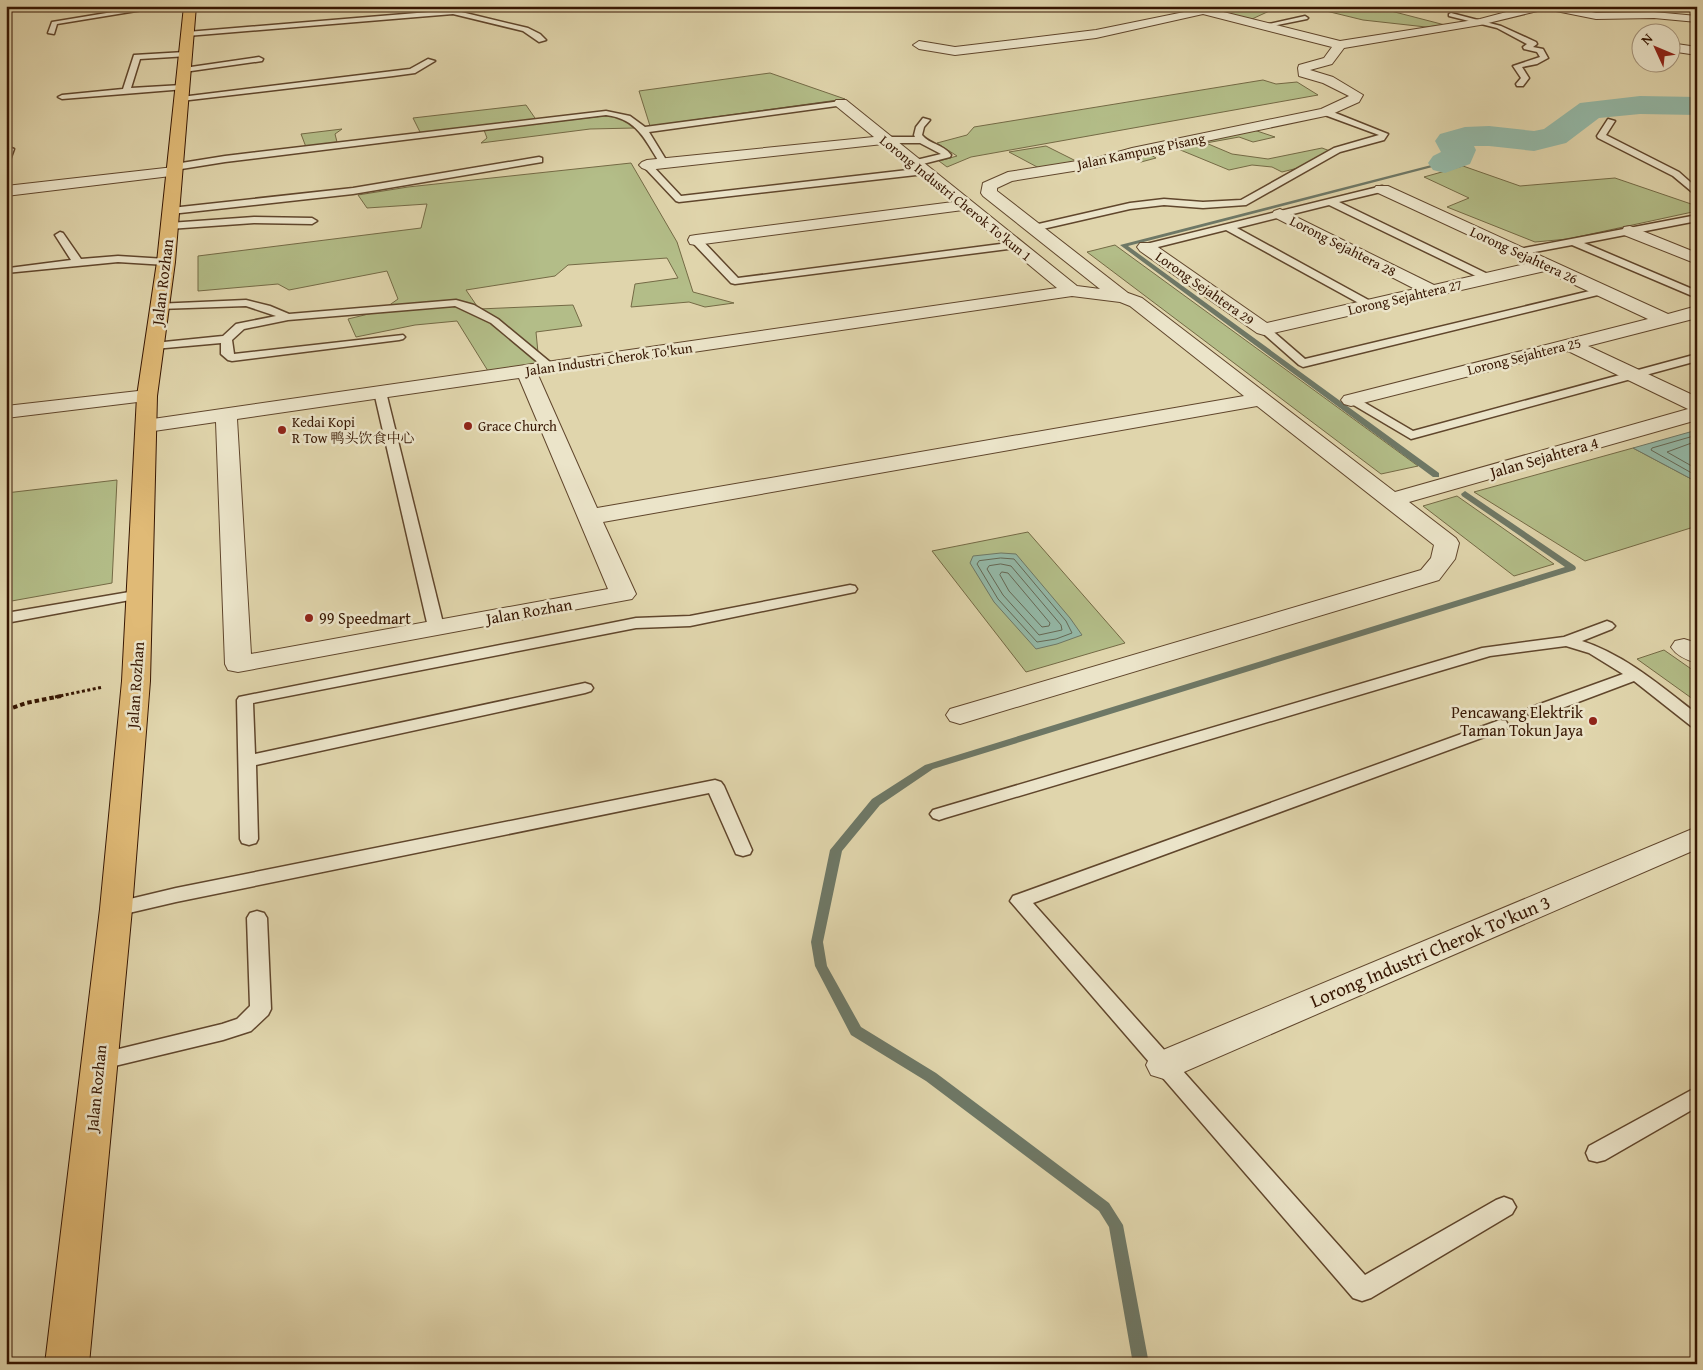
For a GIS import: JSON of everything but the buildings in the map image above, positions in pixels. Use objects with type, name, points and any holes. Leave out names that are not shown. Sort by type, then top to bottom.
[{"type":"main road","name":"Jalan Rozhan","points":[[67,1364],[98,1062],[116,909],[136,681],[141,594],[147,396],[166,262],[190,6]]},
{"type":"street","points":[[1184,6],[1267,25],[1340,45],[1480,22],[1546,6],[1596,16],[1654,15],[1697,20]]},
{"type":"street","points":[[919,45],[955,51],[1096,34],[1203,11]]},
{"type":"street","points":[[1680,29],[1697,20]]},
{"type":"street","name":"Jalan Kampung Pisang","points":[[1123,297],[989,193],[989,186],[1008,177],[1098,162],[1132,152],[1325,112],[1354,99],[1356,95],[1328,80],[1304,73],[1304,68],[1328,61],[1340,45]]},
{"type":"street","points":[[1680,49],[1697,52]]},
{"type":"street","name":"Lorong Industri Cherok To'kun 1","points":[[841,103],[884,140],[1072,291]]},
{"type":"street","points":[[647,165],[884,140]]},
{"type":"street","points":[[6,191],[175,165]]},
{"type":"street","name":"Lorong Sejahtera 26","points":[[1382,189],[1666,320]]},
{"type":"street","points":[[696,240],[966,205]]},
{"type":"street","name":"Lorong Sejahtera 28","points":[[1280,214],[1432,291]]},
{"type":"street","points":[[1630,230],[1697,258]]},
{"type":"street","name":"Lorong Sejahtera 29","points":[[1146,247],[1264,328]]},
{"type":"street","name":"Lorong Sejahtera 27","points":[[1264,328],[1546,265]]},
{"type":"street","name":"Jalan Industri Cherok To'kun","points":[[147,426],[1072,291],[1123,297]]},
{"type":"street","points":[[960,715],[1430,575],[1443,559],[1447,543],[1136,302],[1123,297]]},
{"type":"street","name":"Lorong Sejahtera 25","points":[[1351,400],[1697,312]]},
{"type":"street","points":[[1570,344],[1697,405]]},
{"type":"street","points":[[526,371],[589,517],[1263,399]]},
{"type":"street","points":[[6,412],[147,396]]},
{"type":"street","name":"Jalan Sejahtera 4","points":[[1391,500],[1697,413]]},
{"type":"street","name":"Jalan Rozhan","points":[[226,414],[238,664],[623,594],[589,517]]},
{"type":"street","name":"Lorong Industri Cherok To'kun 3","points":[[1164,1065],[1697,838]]},
{"type":"lane","points":[[119,6],[131,6]]},
{"type":"lane","points":[[52,33],[54,23],[164,6]]},
{"type":"lane","points":[[187,34],[286,30],[463,12],[489,22],[525,29],[537,34],[542,40]]},
{"type":"lane","points":[[1451,15],[1499,27],[1533,44],[1527,47],[1540,51],[1544,58],[1517,66],[1525,78],[1520,84]]},
{"type":"lane","points":[[1267,25],[1305,18]]},
{"type":"lane","points":[[126,91],[137,58],[185,54]]},
{"type":"lane","points":[[184,70],[259,58]]},
{"type":"lane","points":[[62,97],[126,91],[182,93],[300,89],[403,73],[431,61]]},
{"type":"lane","points":[[248,81],[251,91]]},
{"type":"lane","points":[[645,130],[841,103]]},
{"type":"lane","points":[[1034,228],[1130,206],[1155,203],[1203,205],[1243,203],[1337,150],[1381,138],[1384,134],[1325,112]]},
{"type":"lane","points":[[175,165],[606,113],[623,115],[645,130],[664,163]]},
{"type":"lane","points":[[921,140],[918,135],[920,127],[926,120]]},
{"type":"lane","points":[[1611,121],[1601,136],[1676,174],[1697,193]]},
{"type":"lane","points":[[647,165],[679,199],[920,167],[946,155],[944,151],[933,144],[921,140],[884,140]]},
{"type":"lane","points":[[6,148],[10,149],[6,160]]},
{"type":"lane","points":[[171,211],[353,191],[539,160]]},
{"type":"lane","points":[[1146,247],[1382,189]]},
{"type":"lane","points":[[1330,202],[1488,278]]},
{"type":"lane","points":[[1519,252],[1697,218]]},
{"type":"lane","points":[[169,226],[254,220],[312,221]]},
{"type":"lane","points":[[1679,221],[1697,228]]},
{"type":"lane","points":[[1228,227],[1370,305]]},
{"type":"lane","points":[[60,235],[78,262]]},
{"type":"lane","points":[[696,240],[735,281],[1016,245]]},
{"type":"lane","points":[[1574,242],[1697,295]]},
{"type":"lane","points":[[9,271],[118,259],[166,262]]},
{"type":"lane","points":[[1264,328],[1303,362],[1602,291]]},
{"type":"lane","points":[[159,306],[246,303],[266,308],[288,317]]},
{"type":"lane","points":[[154,346],[226,339],[240,326],[288,317],[456,303],[471,307],[488,315],[550,367]]},
{"type":"lane","points":[[226,339],[227,354],[232,358],[399,337]]},
{"type":"lane","points":[[1351,400],[1411,435],[1697,357]]},
{"type":"lane","points":[[380,392],[436,627]]},
{"type":"lane","points":[[249,839],[245,700],[636,623],[690,620],[850,589]]},
{"type":"lane","points":[[6,618],[141,594]]},
{"type":"lane","points":[[939,814],[1488,651],[1568,641],[1607,626]]},
{"type":"lane","points":[[1568,641],[1595,650],[1636,675],[1697,722]]},
{"type":"lane","points":[[1535,712],[1636,675]]},
{"type":"lane","points":[[247,761],[586,688]]},
{"type":"lane","points":[[1500,725],[1020,901],[1362,1290],[1504,1207]]},
{"type":"lane","points":[[116,909],[715,786],[743,850]]},
{"type":"lane","points":[[98,1062],[223,1032],[244,1025],[261,1009],[256,918]]},
{"type":"lane","points":[[1598,1153],[1697,1096]]},
{"type":"path","points":[[6,710],[26,703],[136,681]]},
{"type":"green space","points":[[1217,6],[1408,6],[1387,10],[1445,25],[1426,27],[1363,20],[1322,10],[1278,7],[1252,19],[1206,10]]},
{"type":"green space","points":[[770,73],[845,99],[650,126],[639,91]]},
{"type":"green space","points":[[1263,80],[1276,84],[1297,82],[1318,95],[971,157],[947,167],[939,161],[957,156],[937,143],[967,135],[974,127]]},
{"type":"green space","points":[[526,105],[537,121],[421,134],[413,118]]},
{"type":"green space","points":[[604,116],[621,117],[635,128],[590,129],[481,143],[487,138],[484,130]]},
{"type":"green space","points":[[342,129],[335,134],[337,142],[306,147],[301,134]]},
{"type":"green space","points":[[1254,130],[1275,137],[1253,142],[1239,137],[1206,143],[1232,154],[1268,159],[1322,148],[1330,151],[1298,168],[1282,172],[1272,167],[1252,165],[1229,170],[1178,149],[1151,155],[1156,158],[1141,162],[1134,159],[1143,153]]},
{"type":"green space","points":[[1046,146],[1076,161],[1039,168],[1009,152]]},
{"type":"green space","points":[[631,163],[677,242],[693,292],[734,303],[705,307],[689,302],[631,307],[635,284],[678,278],[667,258],[568,265],[555,276],[466,290],[479,309],[573,305],[582,326],[536,332],[539,363],[488,371],[457,321],[415,325],[356,337],[348,319],[381,311],[398,299],[387,271],[289,290],[278,284],[198,291],[198,256],[421,228],[427,204],[367,208],[358,195],[408,187]]},
{"type":"green space","points":[[1463,166],[1520,186],[1615,178],[1697,206],[1697,211],[1568,239],[1535,242],[1447,207],[1469,198],[1424,177]]},
{"type":"green space","points":[[1115,245],[1418,466],[1381,474],[1087,252]]},
{"type":"green space","points":[[1633,448],[1697,482],[1697,526],[1585,561],[1474,492]]},
{"type":"green space","points":[[117,480],[112,583],[6,602],[6,493]]},
{"type":"green space","points":[[1457,496],[1554,564],[1514,576],[1423,506]]},
{"type":"green space","points":[[1028,532],[1125,643],[1026,672],[932,551]]},
{"type":"green space","points":[[1664,650],[1697,673],[1697,702],[1637,659]]},
{"type":"water","points":[[1697,430],[1697,482],[1633,448]]},
{"type":"water","points":[[1001,553],[1016,554],[1082,635],[1036,649],[994,602],[970,563],[973,556]]},
{"type":"waterway","points":[[1445,163],[1458,157],[1460,150],[1452,145],[1451,141],[1465,137],[1489,136],[1534,141],[1555,136],[1591,110],[1640,105],[1697,106]]},
{"type":"waterway","points":[[1436,475],[1123,245],[1445,163]]},
{"type":"waterway","points":[[1141,1364],[1116,1225],[1104,1207],[931,1077],[856,1031],[821,966],[817,942],[836,850],[876,802],[929,767],[1572,568],[1465,494]]},
{"type":"place","name":"Grace Church","points":[[468,426]]},
{"type":"place","name":"Kedai Kopi R Tow 鸭头饮食中心","points":[[282,430]]},
{"type":"place","name":"99 Speedmart","points":[[309,618]]},
{"type":"place","name":"Pencawang Elektrik Taman Tokun Jaya","points":[[1593,721]]}]
